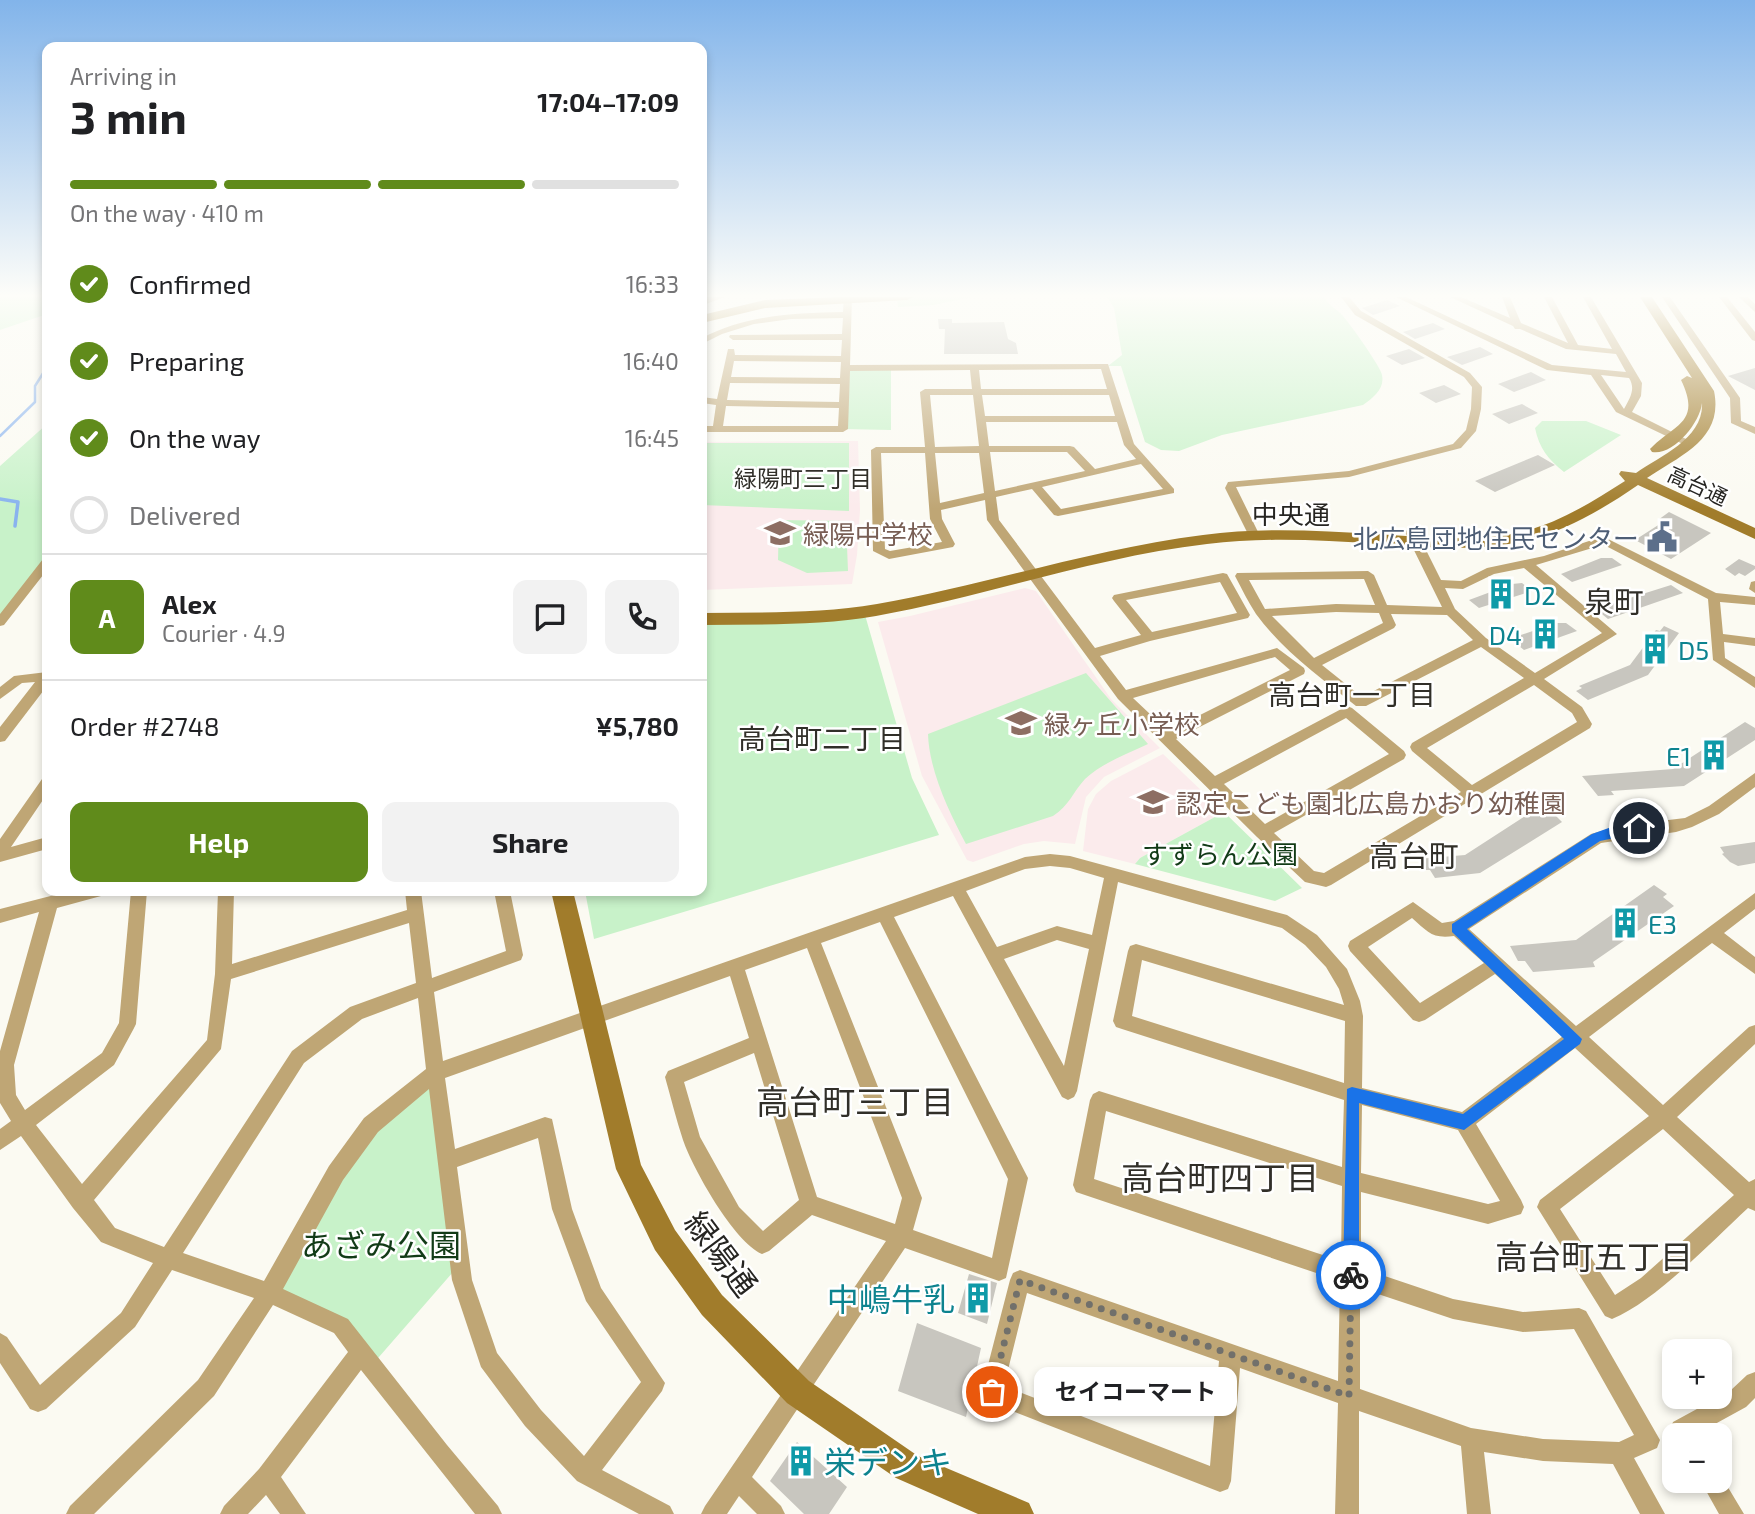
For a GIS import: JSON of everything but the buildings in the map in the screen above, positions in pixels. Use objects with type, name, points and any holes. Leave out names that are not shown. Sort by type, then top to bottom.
[{"type":"street","points":[[717,429],[728,368]]},
{"type":"street","points":[[707,429],[843,429],[846,368]]},
{"type":"street","points":[[965,368],[997,368]]},
{"type":"street","points":[[974,368],[993,520],[1123,696],[1310,877],[1325,880],[1585,724],[1577,710],[1482,641],[1450,611],[1414,537]]},
{"type":"street","points":[[1035,486],[1058,513],[1170,491],[1129,445],[1106,368]]},
{"type":"street","points":[[1252,531],[1230,488],[1232,484],[1309,479],[1365,471],[1457,446],[1471,431],[1478,394],[1474,382],[1454,368]]},
{"type":"street","points":[[1549,368],[1633,376]]},
{"type":"street","points":[[1626,414],[1636,396],[1637,383],[1628,368]]},
{"type":"street","name":"中央通","points":[[1679,368],[1692,388],[1696,401],[1696,411],[1682,440]]},
{"type":"street","name":"中央通","points":[[707,610],[829,605],[880,599],[1158,546],[1252,531],[1414,537],[1467,542],[1522,537],[1571,520],[1682,440],[1702,433],[1710,420],[1711,406],[1707,391],[1692,368]]},
{"type":"street","points":[[1715,368],[1735,398],[1736,423],[1755,431]]},
{"type":"street","points":[[1594,372],[1619,410],[1682,440]]},
{"type":"street","points":[[726,380],[846,381]]},
{"type":"street","points":[[1092,472],[1070,449],[984,449],[930,450],[876,450],[879,551],[889,555],[949,544],[936,519],[934,508],[930,450],[925,393],[1113,392]]},
{"type":"street","points":[[707,401],[844,405]]},
{"type":"street","points":[[981,419],[1122,419]]},
{"type":"street","points":[[934,508],[1142,461]]},
{"type":"street","name":"高台通","points":[[1633,473],[1755,527]]},
{"type":"street","name":"高台通","points":[[1633,473],[1755,534]]},
{"type":"street","points":[[1435,584],[1463,585],[1491,571],[1527,564],[1598,542],[1608,543],[1713,597],[1755,601]]},
{"type":"street","points":[[1470,791],[1417,747],[1611,634],[1527,564]]},
{"type":"street","points":[[0,622],[42,568]]},
{"type":"street","name":"中央通","points":[[707,619],[874,610],[948,596],[1029,570]]},
{"type":"street","points":[[1313,664],[1390,625],[1368,575],[1241,576],[1262,613],[1313,664],[1361,703],[1482,641]]},
{"type":"street","points":[[1091,654],[1205,622],[1244,615],[1223,577],[1169,585],[1118,597],[1149,637]]},
{"type":"street","points":[[1713,597],[1718,660],[1755,683]]},
{"type":"street","points":[[1262,613],[1322,608],[1450,611]]},
{"type":"street","points":[[1716,637],[1755,642]]},
{"type":"street","points":[[1123,696],[1277,652],[1299,671],[1165,739]]},
{"type":"street","points":[[0,694],[19,679],[42,677]]},
{"type":"street","points":[[0,737],[42,683]]},
{"type":"street","points":[[1212,784],[1347,711],[1399,755],[1262,833]]},
{"type":"street","points":[[1496,964],[1419,1014],[1356,946],[1413,909],[1439,931],[1457,928],[1596,838],[1617,830],[1684,824],[1706,815],[1755,779]]},
{"type":"street","points":[[0,853],[42,792]]},
{"type":"street","points":[[0,853],[42,844]]},
{"type":"street","points":[[78,1514],[206,1388],[269,1293],[336,1173],[371,1125],[435,1073],[811,937],[1025,863],[1050,860],[1070,862],[1287,922],[1303,932],[1340,973],[1353,998],[1347,1514]]},
{"type":"street","points":[[956,887],[1068,1091],[1112,874]]},
{"type":"street","points":[[0,916],[76,896]]},
{"type":"street","points":[[0,1141],[108,1059],[127,1024],[139,896]]},
{"type":"street","points":[[80,1201],[215,1043],[223,974],[226,896]]},
{"type":"street","points":[[414,896],[462,1280],[489,1359],[533,1418],[585,1473],[662,1514]]},
{"type":"street","points":[[0,1344],[38,1401],[128,1320],[298,1057],[356,1013],[515,955],[503,896]]},
{"type":"street","name":"緑陽通","points":[[563,896],[629,1169],[665,1240],[712,1304],[798,1392],[907,1466],[954,1489],[1018,1514]]},
{"type":"street","points":[[1464,1122],[1755,900]]},
{"type":"street","points":[[50,903],[5,1065],[7,1098],[23,1123],[108,1235],[269,1293],[341,1326],[490,1514]]},
{"type":"street","points":[[810,1204],[999,1272],[1018,1178],[884,913]]},
{"type":"street","points":[[223,974],[416,914]]},
{"type":"street","points":[[1457,928],[1575,1039],[1663,1117],[1753,1195],[1648,1285],[1612,1309],[1546,1207],[1663,1117],[1755,1033]]},
{"type":"street","points":[[992,956],[1057,933],[1097,944]]},
{"type":"street","points":[[1713,934],[1755,967]]},
{"type":"street","points":[[713,1514],[739,1480],[901,1237],[912,1198],[811,937]]},
{"type":"street","points":[[1230,1354],[1220,1481],[992,1392],[1020,1280],[1230,1354],[1471,1439],[1543,1450],[1619,1453],[1649,1440],[1579,1318],[1523,1322],[1465,1311],[1083,1185],[1099,1100],[1352,1180],[1488,1214],[1514,1207],[1464,1122],[1352,1094],[1122,1021],[1136,951],[1354,1016]]},
{"type":"street","points":[[735,965],[810,1204]]},
{"type":"street","points":[[758,1043],[674,1077],[692,1140],[732,1214],[762,1244],[810,1204]]},
{"type":"street","points":[[447,1161],[545,1126],[562,1209],[593,1294],[654,1383],[585,1473]]},
{"type":"street","points":[[232,1514],[267,1477],[362,1351]]},
{"type":"street","points":[[1694,1423],[1738,1399],[1755,1383]]},
{"type":"street","points":[[1471,1439],[1479,1514]]},
{"type":"street","points":[[1619,1453],[1653,1514]]},
{"type":"street","points":[[267,1477],[294,1514]]},
{"type":"street","points":[[739,1480],[773,1514]]},
{"type":"street","points":[[1719,1493],[1731,1514]]},
{"type":"shaded area","name":"緑陽中学校","points":[[858,441],[860,510],[852,584],[707,590],[707,442]]},
{"type":"shaded area","name":"緑ヶ丘小学校","points":[[1025,588],[1036,591],[1111,699],[1160,748],[1104,777],[1086,797],[1075,844],[1044,841],[1024,844],[973,862],[967,860],[922,776],[878,622]]},
{"type":"shaded area","name":"認定こども園北広島かおり幼稚園","points":[[1163,754],[1224,812],[1140,858],[1135,864],[1083,851],[1088,809],[1096,794],[1111,781]]},
{"type":"green space","points":[[846,368],[891,368],[891,430],[843,429]]},
{"type":"green space","points":[[1122,368],[1379,368],[1382,375],[1380,389],[1363,405],[1222,435],[1179,451],[1161,450],[1145,442]]},
{"type":"green space","points":[[1542,421],[1586,421],[1621,435],[1564,472],[1549,458],[1539,441],[1535,428]]},
{"type":"green space","points":[[42,428],[42,565],[0,624],[0,466]]},
{"type":"green space","points":[[707,443],[849,443],[849,511],[707,505]]},
{"type":"green space","points":[[779,520],[846,521],[848,571],[807,573],[778,560]]},
{"type":"green space","points":[[865,615],[912,778],[939,835],[594,939],[586,896],[707,896],[707,624]]},
{"type":"green space","points":[[1086,673],[1148,744],[1092,773],[1053,816],[966,844],[936,776],[928,734]]},
{"type":"green space","name":"すずらん公園","points":[[1224,812],[1302,888],[1275,901],[1135,864],[1140,858]]},
{"type":"green space","name":"あざみ公園","points":[[435,1073],[460,1264],[372,1365],[341,1326],[269,1293],[336,1173]]},
{"type":"waterway","points":[[0,436],[35,402],[35,386],[42,375]]},
{"type":"waterway","points":[[0,499],[18,502],[15,526]]},
{"type":"way so far","points":[[992,1392],[1020,1280],[1349,1396],[1351,1275]]},
{"type":"place","name":"緑陽中学校","points":[[780,533]]},
{"type":"place","name":"北広島団地住民センター","points":[[1662,537]]},
{"type":"place","name":"D2","points":[[1501,594]]},
{"type":"place","name":"D4","points":[[1545,634]]},
{"type":"place","name":"D5","points":[[1655,649]]},
{"type":"place","name":"緑ヶ丘小学校","points":[[1021,723]]},
{"type":"place","name":"E1","points":[[1714,755]]},
{"type":"place","name":"認定こども園北広島かおり幼稚園","points":[[1153,802]]},
{"type":"place","name":"E3","points":[[1625,923]]},
{"type":"place","name":"中嶋牛乳","points":[[978,1298]]},
{"type":"place","name":"セイコーマート","points":[[992,1392]]},
{"type":"place","name":"栄デンキ","points":[[801,1461]]},
{"type":"district","name":"緑陽町三丁目","points":[[803,478]]},
{"type":"district","name":"泉町","points":[[1614,601]]},
{"type":"district","name":"高台町一丁目","points":[[1352,694]]},
{"type":"district","name":"高台町二丁目","points":[[822,738]]},
{"type":"district","name":"高台町","points":[[1414,855]]},
{"type":"district","name":"高台町三丁目","points":[[855,1101]]},
{"type":"district","name":"高台町四丁目","points":[[1220,1177]]},
{"type":"district","name":"高台町五丁目","points":[[1594,1256]]},
{"type":"route","points":[[1351,1275],[1352,1094],[1464,1122],[1575,1039],[1457,928],[1596,838],[1617,830],[1639,828]]}]
